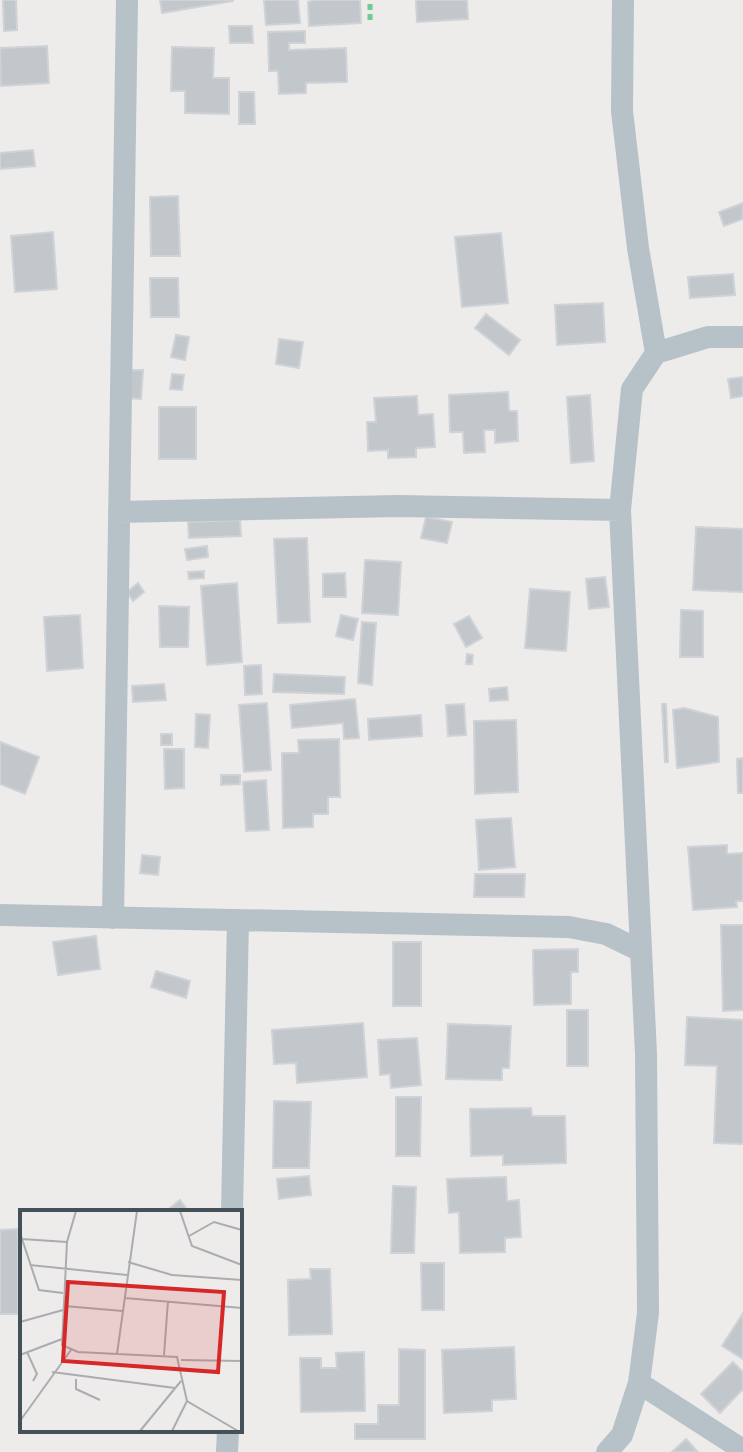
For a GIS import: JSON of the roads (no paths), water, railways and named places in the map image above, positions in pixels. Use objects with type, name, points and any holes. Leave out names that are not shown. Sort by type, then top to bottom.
[{"type":"street","points":[[113,918],[127,0]]},
{"type":"street","points":[[623,0],[622,111],[638,248],[656,353]]},
{"type":"street","points":[[607,1452],[622,1435],[639,1383],[648,1313],[646,1054],[620,510],[632,389],[656,353],[708,337],[743,337]]},
{"type":"street","points":[[119,512],[398,506],[620,510]]},
{"type":"street","points":[[0,915],[569,927],[606,934],[641,951]]},
{"type":"street","points":[[232,1210],[238,920]]},
{"type":"street","points":[[639,1383],[743,1450]]},
{"type":"street","points":[[227,1452],[228,1432]]}]
